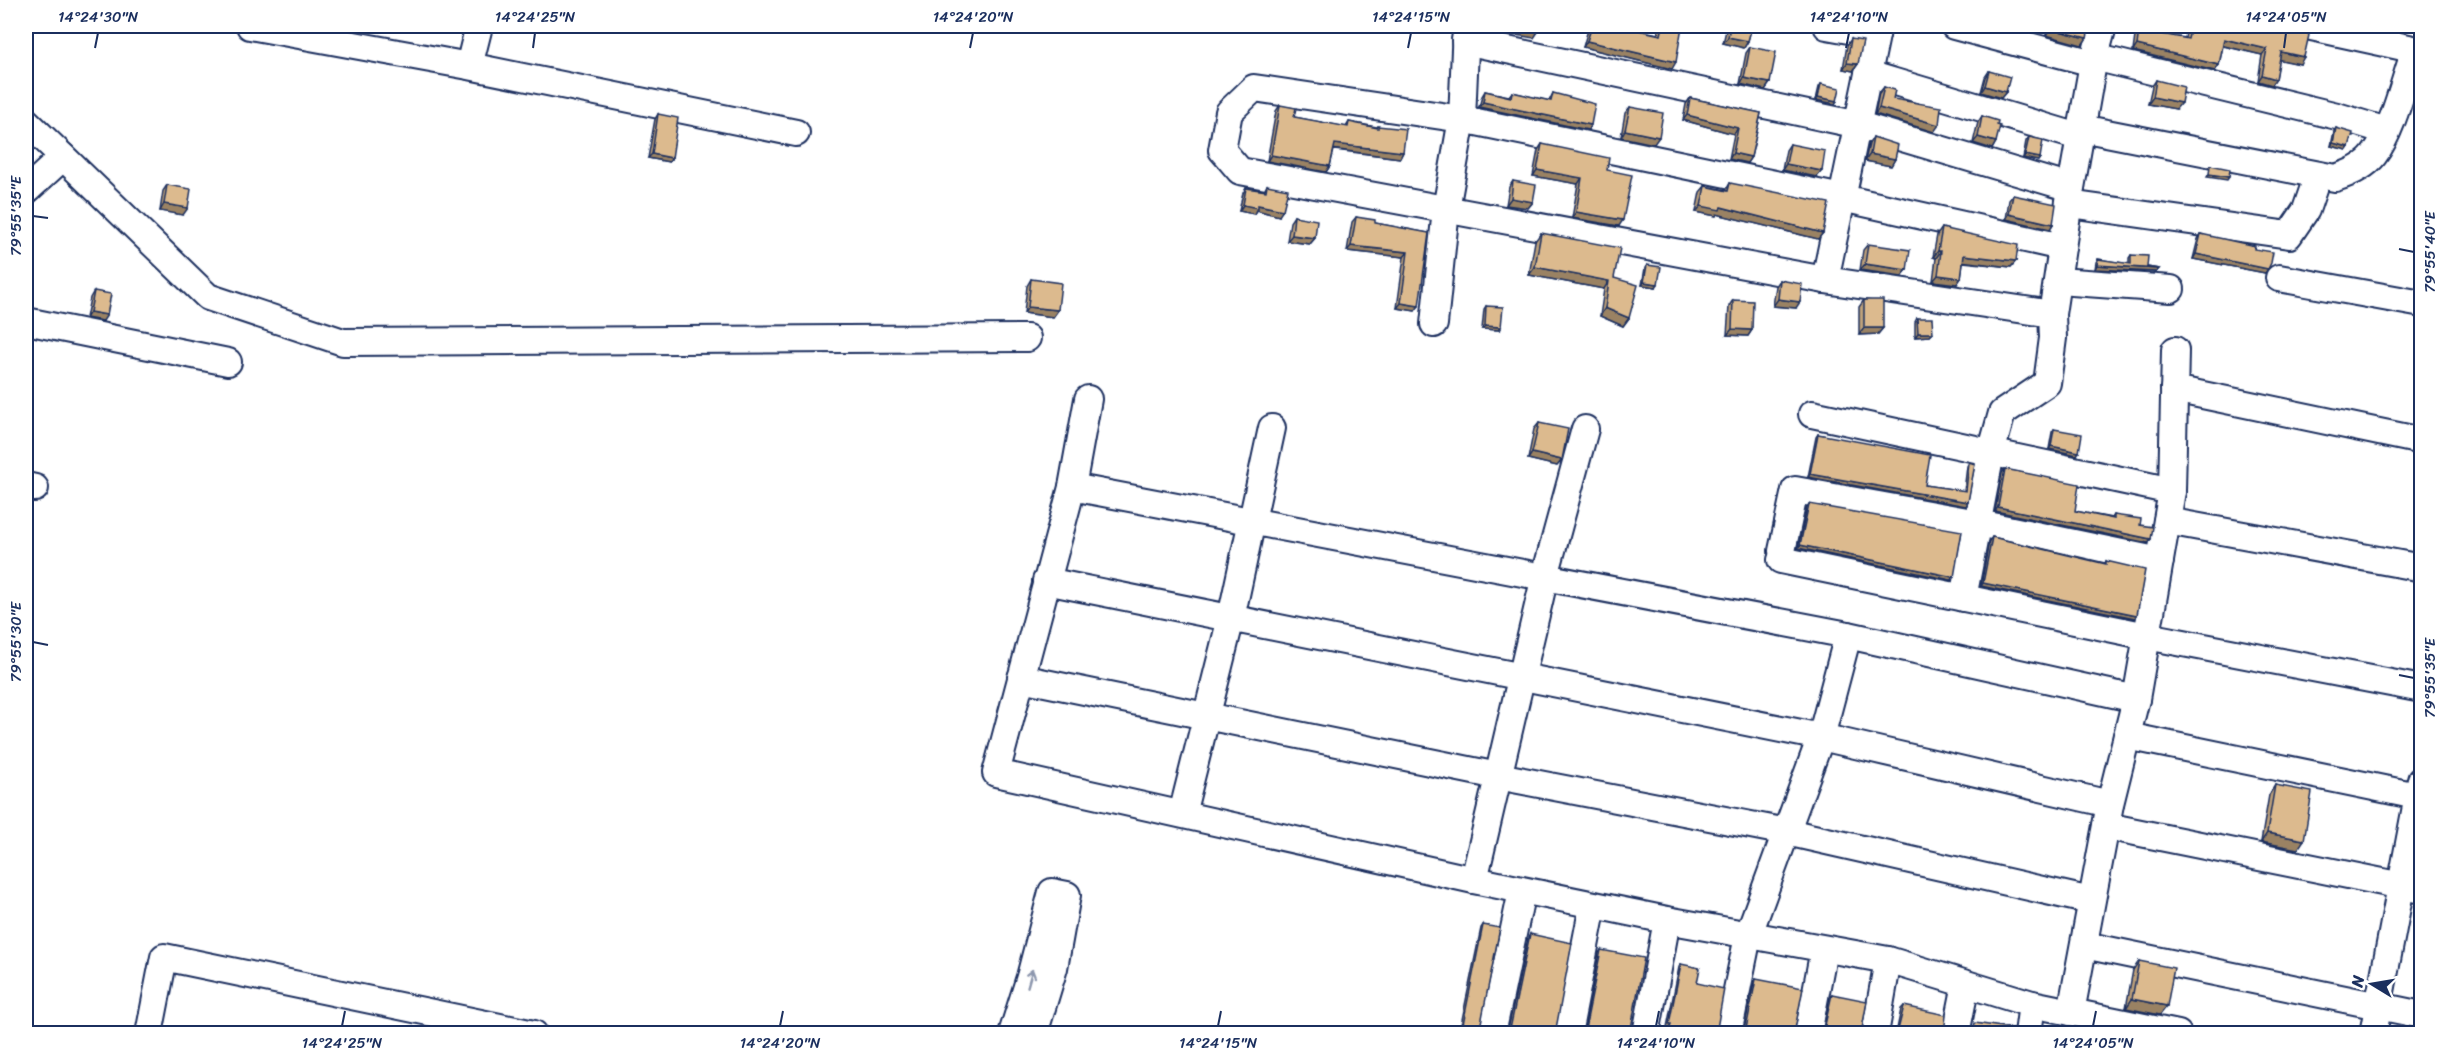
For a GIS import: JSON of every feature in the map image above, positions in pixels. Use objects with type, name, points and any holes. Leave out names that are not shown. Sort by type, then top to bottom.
[{"type":"street","points":[[250,26],[469,66],[796,133]]},
{"type":"street","points":[[469,66],[479,26]]},
{"type":"street","points":[[1825,280],[1877,30],[1827,26]]},
{"type":"street","points":[[1954,26],[2337,116],[2387,130]]},
{"type":"street","points":[[1963,598],[2002,413],[2047,383],[2070,196],[2093,60],[2103,26]]},
{"type":"street","points":[[1868,74],[2080,133],[2335,178],[2353,172],[2374,156],[2387,130],[2411,44],[2318,27]]},
{"type":"street","points":[[1434,324],[1446,208],[1462,119],[1465,33],[1858,125],[2070,196],[2289,235],[2306,210],[2318,175]]},
{"type":"street","points":[[2053,326],[1825,280],[1240,171],[1222,150],[1229,112],[1254,88],[1462,119],[1842,198],[2062,247]]},
{"type":"street","points":[[26,121],[208,297],[342,342],[1027,338]]},
{"type":"street","points":[[26,191],[63,157]]},
{"type":"street","points":[[2278,278],[2421,304]]},
{"type":"street","points":[[2058,281],[2171,288]]},
{"type":"street","points":[[26,321],[228,362]]},
{"type":"street","points":[[2071,1012],[2108,815],[2136,699],[2172,491],[2175,350]]},
{"type":"street","points":[[2174,389],[2421,441]]},
{"type":"street","points":[[1088,399],[1072,487],[996,772],[1522,891],[1748,936],[1888,960],[2032,1004],[2071,1012],[2114,1028],[2178,1034]]},
{"type":"street","points":[[1812,414],[2172,491]]},
{"type":"street","points":[[1182,814],[1231,618],[1272,428]]},
{"type":"street","points":[[1473,880],[1545,576],[1585,429]]},
{"type":"street","points":[[1072,487],[1848,635],[2136,699]]},
{"type":"street","points":[[2160,561],[1978,523],[1795,490],[1781,555],[1963,598],[2421,689]]},
{"type":"street","points":[[2167,521],[2421,568]]},
{"type":"street","points":[[1047,581],[1821,737],[2108,815],[2411,887]]},
{"type":"street","points":[[1728,1034],[1748,936],[1821,737],[1848,635]]},
{"type":"street","points":[[1021,678],[1498,776],[1787,832],[2091,901]]},
{"type":"street","points":[[2127,736],[2420,791],[2411,887],[2378,1006],[2373,1034]]},
{"type":"street","points":[[1492,1034],[1522,891]]},
{"type":"street","points":[[1012,1034],[1030,977],[1052,892],[1067,895],[1054,968],[1034,1034]]},
{"type":"street","points":[[1568,1034],[1593,905]]},
{"type":"street","points":[[1646,1034],[1667,920]]},
{"type":"street","points":[[2084,945],[2421,1014]]},
{"type":"street","points":[[1808,1034],[1824,949]]},
{"type":"street","points":[[149,1034],[164,957],[496,1030],[534,1034]]},
{"type":"street","points":[[1875,1034],[1888,960]]},
{"type":"street","points":[[1956,1034],[1966,984]]},
{"type":"street","points":[[2028,1034],[2032,1004]]},
{"type":"building","points":[[1501,26],[1540,26],[1538,32]]},
{"type":"building","points":[[1592,26],[1620,26],[1661,35],[1663,26],[1682,26],[1676,62],[1587,41]]},
{"type":"building","points":[[1730,26],[1752,26],[1748,41],[1728,37]]},
{"type":"building","points":[[2051,26],[2090,26],[2087,38],[2051,29]]},
{"type":"building","points":[[2191,26],[2247,26],[2288,34],[2290,26],[2299,27],[2309,35],[2304,57],[2281,52],[2276,79],[2262,75],[2267,49],[2224,39],[2219,65],[2137,45],[2139,30],[2188,39]]},
{"type":"building","points":[[1851,39],[1863,41],[1858,64],[1847,63]]},
{"type":"building","points":[[1750,47],[1776,52],[1770,83],[1744,78]]},
{"type":"building","points":[[1989,71],[2010,77],[2006,92],[1985,86]]},
{"type":"building","points":[[2156,80],[2184,87],[2181,103],[2153,97]]},
{"type":"building","points":[[1821,84],[1840,88],[1837,101],[1818,97]]},
{"type":"building","points":[[1884,87],[1895,90],[1893,99],[1941,107],[1939,125],[1879,108]]},
{"type":"building","points":[[1485,91],[1511,97],[1512,92],[1551,101],[1553,93],[1595,104],[1591,125],[1483,102]]},
{"type":"building","points":[[1690,98],[1761,113],[1751,157],[1733,153],[1738,128],[1687,115]]},
{"type":"building","points":[[1280,105],[1296,108],[1294,117],[1348,127],[1349,122],[1378,128],[1378,126],[1406,129],[1403,152],[1335,144],[1330,166],[1271,155]]},
{"type":"building","points":[[1630,107],[1663,113],[1659,137],[1625,130]]},
{"type":"building","points":[[658,114],[678,118],[672,158],[652,154]]},
{"type":"building","points":[[1982,116],[1998,121],[1997,125],[2000,126],[1996,142],[1978,137]]},
{"type":"building","points":[[2336,128],[2353,133],[2349,147],[2333,143]]},
{"type":"building","points":[[1873,137],[1898,145],[1895,159],[1870,154]]},
{"type":"building","points":[[2029,137],[2043,140],[2040,158],[2025,155]]},
{"type":"building","points":[[1542,144],[1609,158],[1607,170],[1632,175],[1623,220],[1576,212],[1582,178],[1537,170]]},
{"type":"building","points":[[1790,144],[1825,151],[1822,171],[1786,164]]},
{"type":"building","points":[[2210,165],[2230,169],[2229,177],[2209,174]]},
{"type":"building","points":[[1513,181],[1536,185],[1533,202],[1511,198]]},
{"type":"building","points":[[1730,183],[1829,203],[1823,233],[1721,207],[1720,210],[1701,206],[1705,186],[1728,191]]},
{"type":"building","points":[[167,185],[191,189],[188,208],[164,204]]},
{"type":"building","points":[[1267,185],[1288,189],[1283,210],[1258,205],[1258,208],[1243,205],[1246,188],[1266,191]]},
{"type":"building","points":[[2013,195],[2056,204],[2053,224],[2009,214]]},
{"type":"building","points":[[1294,216],[1317,220],[1315,238],[1292,235]]},
{"type":"building","points":[[1356,217],[1429,233],[1419,306],[1401,303],[1408,252],[1351,246]]},
{"type":"building","points":[[1942,228],[2018,245],[2016,261],[1964,255],[1961,278],[1938,275],[1941,251],[1938,251]]},
{"type":"building","points":[[1541,233],[1620,248],[1614,278],[1638,285],[1629,318],[1605,308],[1609,281],[1535,267]]},
{"type":"building","points":[[2201,234],[2273,252],[2271,263],[2268,269],[2196,254]]},
{"type":"building","points":[[1868,244],[1910,250],[1907,270],[1865,264]]},
{"type":"building","points":[[2131,255],[2148,256],[2147,267],[2159,269],[2097,265],[2098,259],[2131,264]]},
{"type":"building","points":[[1647,265],[1661,267],[1658,284],[1644,282]]},
{"type":"building","points":[[1031,279],[1061,283],[1058,310],[1028,307]]},
{"type":"building","points":[[1780,280],[1802,284],[1800,302],[1778,299]]},
{"type":"building","points":[[94,291],[111,294],[107,315],[90,312]]},
{"type":"building","points":[[1733,300],[1753,301],[1752,330],[1732,329]]},
{"type":"building","points":[[1864,300],[1883,300],[1883,328],[1864,328]]},
{"type":"building","points":[[1486,306],[1503,307],[1501,327],[1485,326]]},
{"type":"building","points":[[1917,318],[1932,318],[1933,333],[1918,333]]},
{"type":"building","points":[[1539,423],[1568,429],[1562,460],[1532,453]]},
{"type":"building","points":[[2054,429],[2082,434],[2079,452],[2051,446]]},
{"type":"building","points":[[1818,434],[1930,455],[1925,485],[1966,491],[1969,462],[1975,464],[1968,502],[1810,474]]},
{"type":"building","points":[[2005,469],[2079,484],[2075,511],[2114,519],[2114,515],[2141,519],[2140,525],[2153,527],[2151,539],[1998,507]]},
{"type":"building","points":[[1809,504],[1962,531],[1954,577],[1800,545]]},
{"type":"building","points":[[1992,537],[2106,564],[2106,561],[2145,570],[2137,615],[1983,583]]},
{"type":"building","points":[[2275,785],[2312,792],[2304,840],[2267,833]]},
{"type":"building","points":[[1483,925],[1500,928],[1480,1028],[1481,1034],[1461,1034]]},
{"type":"building","points":[[1530,934],[1572,943],[1555,1034],[1509,1034]]},
{"type":"building","points":[[1601,950],[1644,958],[1630,1034],[1584,1034]]},
{"type":"building","points":[[2139,961],[2174,968],[2167,1006],[2132,999]]},
{"type":"building","points":[[1681,964],[1700,968],[1697,983],[1724,989],[1716,1034],[1669,1034]]},
{"type":"building","points":[[1756,979],[1803,988],[1796,1034],[1745,1034]]},
{"type":"building","points":[[1832,994],[1867,1001],[1862,1029],[1864,1034],[1823,1034]]},
{"type":"building","points":[[1904,1006],[1946,1015],[1944,1034],[1897,1034]]},
{"type":"building","points":[[1975,1023],[2015,1029],[2016,1034],[1972,1034]]}]
